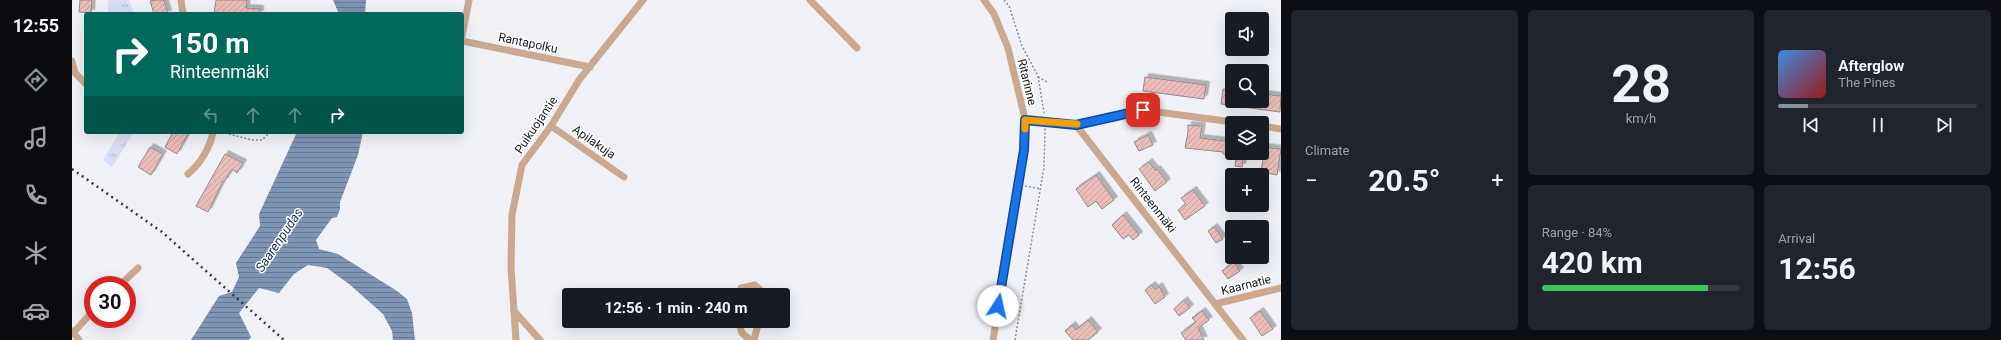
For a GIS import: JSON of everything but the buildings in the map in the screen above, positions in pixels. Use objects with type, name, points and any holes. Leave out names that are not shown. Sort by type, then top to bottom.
[{"type":"street","points":[[181,0],[183,12]]},
{"type":"street","points":[[464,26],[469,0]]},
{"type":"street","name":"Puikuojantie","points":[[516,340],[511,268],[512,215],[522,165],[551,126],[579,80],[643,0]]},
{"type":"street","points":[[810,0],[857,48]]},
{"type":"street","name":"Ritarinne","points":[[984,0],[994,14],[1008,48],[1025,120],[1024,150],[993,340]]},
{"type":"street","name":"Rantapolku","points":[[464,40],[590,67]]},
{"type":"street","points":[[72,61],[75,72],[84,82]]},
{"type":"street","points":[[1025,120],[1076,125],[1143,110],[1225,121]]},
{"type":"street","name":"Rinteenmäki","points":[[1076,125],[1243,340]]},
{"type":"street","name":"Apilakuja","points":[[551,126],[624,177]]},
{"type":"street","points":[[1269,127],[1281,129]]},
{"type":"street","points":[[188,174],[195,168],[204,154],[212,134]]},
{"type":"street","points":[[130,276],[138,268]]},
{"type":"street","points":[[741,288],[755,284],[759,288]]},
{"type":"street","name":"Kaarnatie","points":[[1215,304],[1281,288]]},
{"type":"street","points":[[514,311],[540,340]]},
{"type":"street","points":[[79,340],[73,332],[84,320]]},
{"type":"street","points":[[740,328],[742,333],[750,340]]},
{"type":"street","points":[[754,340],[757,328]]},
{"type":"path","points":[[1004,0],[1009,6],[1022,46],[1038,76],[1045,122],[1044,168],[1015,340]]},
{"type":"path","points":[[1038,76],[1047,82]]},
{"type":"path","points":[[227,134],[252,140],[262,140],[268,134]]},
{"type":"path","points":[[1018,185],[1041,189]]},
{"type":"green space","points":[[108,0],[129,0],[133,12],[108,12]]},
{"type":"green space","points":[[119,134],[133,134],[112,167],[103,160]]},
{"type":"water","points":[[333,0],[366,0],[365,12],[338,12]]},
{"type":"water","name":"Saarenpudas","points":[[296,134],[363,134],[358,155],[340,202],[340,209],[337,217],[332,218],[316,240],[319,249],[338,254],[397,291],[407,299],[412,313],[415,340],[393,340],[392,331],[383,314],[349,284],[327,268],[308,265],[294,274],[279,293],[259,288],[239,313],[251,337],[249,340],[191,340],[219,296],[232,292],[239,277],[236,263],[260,226],[259,214]]},
{"type":"railway","points":[[72,169],[162,232],[284,340]]},
{"type":"slow traffic","points":[[1025,129],[1025,120],[1077,124]]},
{"type":"route","points":[[998,306],[1024,150],[1025,120],[1076,125],[1143,110]]}]
